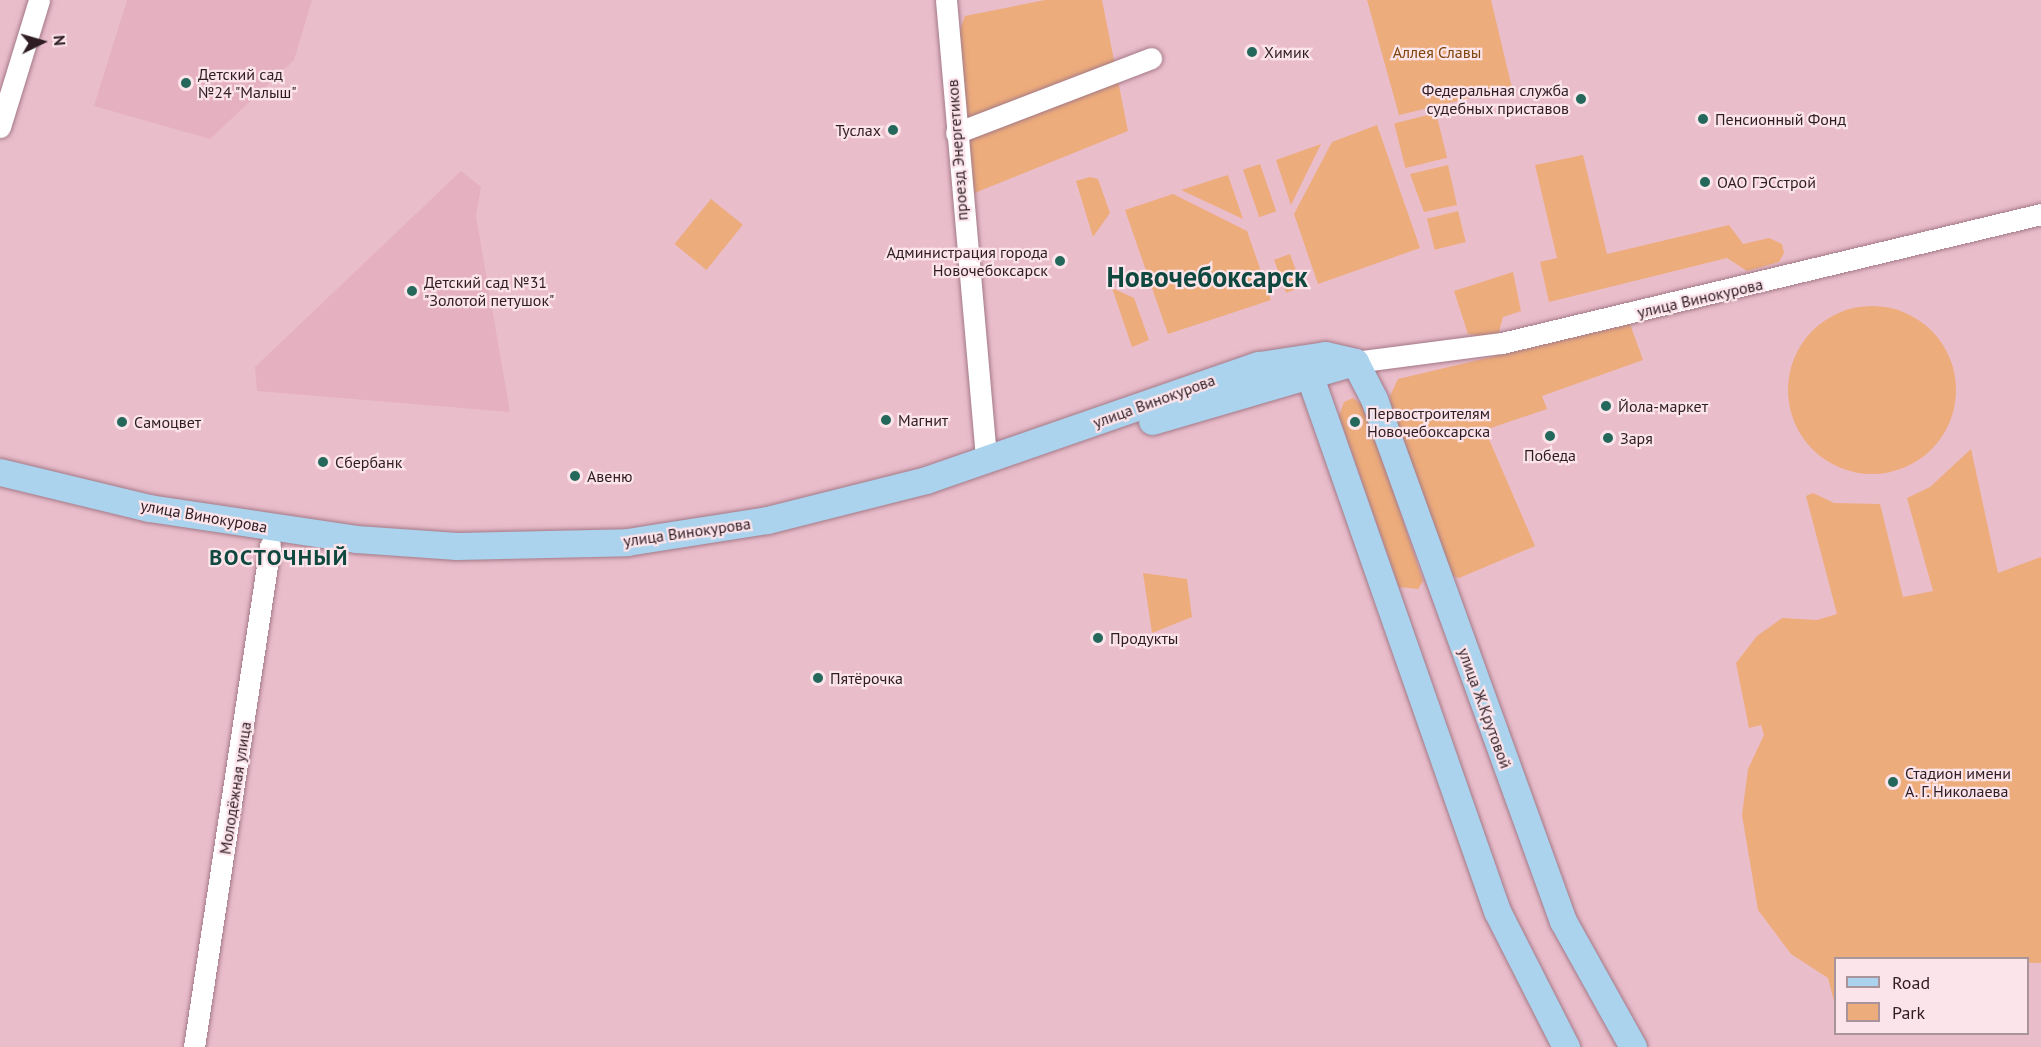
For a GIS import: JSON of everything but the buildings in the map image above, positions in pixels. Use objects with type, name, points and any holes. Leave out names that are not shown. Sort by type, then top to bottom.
[{"type":"main road","name":"улица Винокурова","points":[[989,470],[1259,364],[1325,355],[1355,362]]},
{"type":"main road","name":"улица Винокурова","points":[[0,488],[96,513],[272,537],[418,561],[552,554],[769,529],[989,470],[1178,412],[1310,377],[1355,362]]},
{"type":"main road","name":"улица Ж.Крутовой","points":[[1355,362],[1374,399],[1563,921],[1633,1047]]},
{"type":"main road","points":[[1310,377],[1497,911],[1566,1047]]},
{"type":"main road","name":"улица Винокурова","points":[[0,472],[272,537]]},
{"type":"street","points":[[0,127],[39,0]]},
{"type":"street","name":"проезд Энергетиков","points":[[946,0],[956,133],[989,470]]},
{"type":"street","points":[[956,133],[1151,58]]},
{"type":"street","name":"улица Винокурова","points":[[1355,362],[1502,343],[2041,214]]},
{"type":"street","name":"Молодёжная улица","points":[[194,1047],[272,537]]},
{"type":"shaded area","name":"Детский сад №24 \"Малыш\"","points":[[127,0],[312,0],[294,60],[210,139],[94,106]]},
{"type":"shaded area","name":"Детский сад №31 \"Золотой петушок\"","points":[[461,171],[481,187],[476,216],[510,412],[257,391],[255,367]]},
{"type":"green space","points":[[1045,0],[1102,0],[1128,131],[972,194],[956,40],[965,16]]},
{"type":"green space","name":"Аллея Славы","points":[[1367,0],[1491,0],[1512,88],[1399,115]]},
{"type":"green space","points":[[1436,113],[1447,158],[1405,168],[1394,123]]},
{"type":"green space","points":[[1377,125],[1420,248],[1318,284],[1294,214],[1332,142]]},
{"type":"green space","points":[[1321,144],[1291,205],[1276,160]]},
{"type":"green space","points":[[1583,155],[1607,254],[1729,225],[1743,244],[1769,238],[1782,244],[1784,253],[1779,262],[1747,271],[1727,258],[1549,302],[1540,262],[1557,258],[1535,165]]},
{"type":"green space","points":[[1260,164],[1276,211],[1259,217],[1243,170]]},
{"type":"green space","points":[[1448,165],[1457,205],[1424,212],[1410,174]]},
{"type":"green space","points":[[1228,175],[1243,219],[1181,190]]},
{"type":"green space","points":[[1090,177],[1098,179],[1110,213],[1093,237],[1076,181]]},
{"type":"green space","points":[[1173,194],[1247,231],[1271,300],[1168,334],[1125,210]]},
{"type":"green space","points":[[711,199],[743,225],[706,270],[674,244]]},
{"type":"green space","points":[[1458,211],[1466,242],[1435,250],[1427,219]]},
{"type":"green space","points":[[1290,254],[1302,287],[1286,293],[1274,260]]},
{"type":"green space","points":[[1513,272],[1521,311],[1503,317],[1497,339],[1468,334],[1454,291]]},
{"type":"green space","points":[[1112,288],[1134,298],[1149,340],[1132,347]]},
{"type":"green space","points":[[1872,306],[1888,307],[1904,312],[1932,330],[1950,358],[1955,374],[1955,406],[1950,422],[1932,450],[1904,468],[1888,473],[1872,474],[1856,473],[1840,468],[1812,450],[1794,422],[1789,406],[1788,390],[1789,374],[1794,358],[1812,330],[1840,312],[1856,307]]},
{"type":"green space","points":[[1630,324],[1643,360],[1542,396],[1547,409],[1485,430],[1535,546],[1459,578],[1451,575],[1392,415],[1390,396],[1398,379]]},
{"type":"green space","points":[[1353,398],[1365,407],[1423,581],[1418,589],[1399,587],[1339,416],[1344,402]]},
{"type":"green space","name":"Стадион имени А. Г. Николаева","points":[[1971,449],[1998,573],[2041,557],[2041,963],[2029,963],[2029,957],[1834,957],[1834,1001],[1828,978],[1791,954],[1758,910],[1742,815],[1748,769],[1764,735],[1761,725],[1749,728],[1736,663],[1757,636],[1782,618],[1817,620],[1837,614],[1806,496],[1813,493],[1834,503],[1880,504],[1903,597],[1933,591],[1907,498],[1930,487]]},
{"type":"green space","points":[[1143,573],[1187,579],[1192,617],[1152,633]]},
{"type":"place","name":"Химик","points":[[1252,52]]},
{"type":"place","name":"Детский сад №24 \"Малыш\"","points":[[186,83]]},
{"type":"place","name":"Федеральная служба судебных приставов","points":[[1581,99]]},
{"type":"place","name":"Пенсионный Фонд","points":[[1703,119]]},
{"type":"place","name":"Туслах","points":[[893,130]]},
{"type":"place","name":"ОАО ГЭСстрой","points":[[1705,182]]},
{"type":"place","name":"Администрация города Новочебоксарск","points":[[1060,261]]},
{"type":"place","name":"Детский сад №31 \"Золотой петушок\"","points":[[412,291]]},
{"type":"place","name":"Йола-маркет","points":[[1606,406]]},
{"type":"place","name":"Магнит","points":[[886,420]]},
{"type":"place","name":"Самоцвет","points":[[122,422]]},
{"type":"place","name":"Первостроителям Новочебоксарска","points":[[1355,422]]},
{"type":"place","name":"Победа","points":[[1550,436]]},
{"type":"place","name":"Заря","points":[[1608,438]]},
{"type":"place","name":"Сбербанк","points":[[323,462]]},
{"type":"place","name":"Авеню","points":[[575,476]]},
{"type":"place","name":"Продукты","points":[[1098,638]]},
{"type":"place","name":"Пятёрочка","points":[[818,678]]},
{"type":"place","name":"Стадион имени А. Г. Николаева","points":[[1893,782]]},
{"type":"district","name":"Новочебоксарск","points":[[1207,277]]},
{"type":"district","name":"ВОСТОЧНЫЙ","points":[[279,558]]}]
